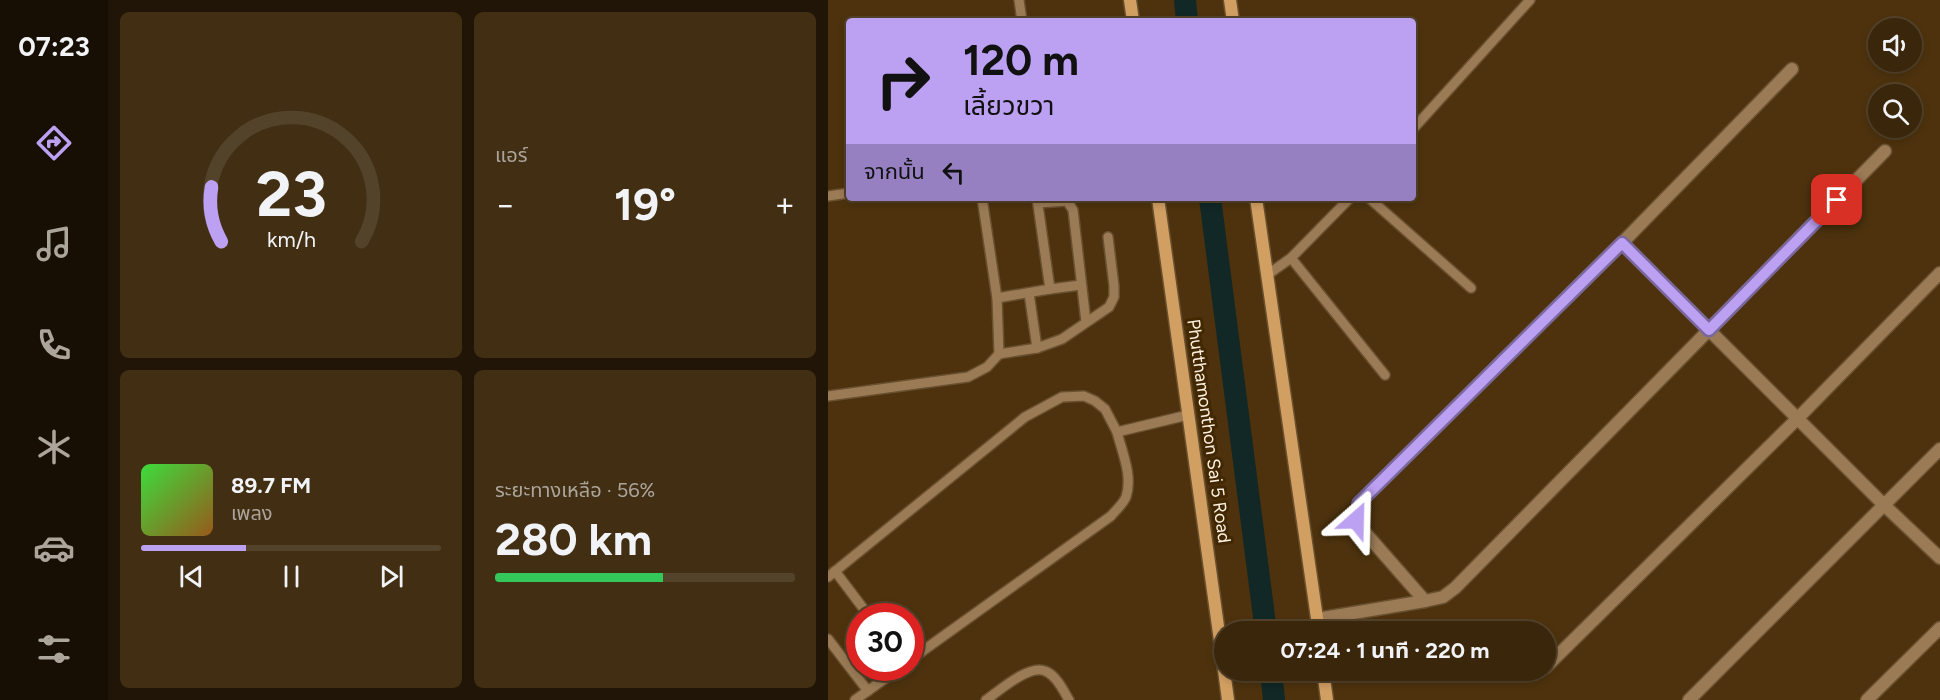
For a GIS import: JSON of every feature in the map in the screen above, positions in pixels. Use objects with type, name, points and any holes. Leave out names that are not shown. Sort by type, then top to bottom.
[{"type":"main road","points":[[1130,0],[1133,18]]},
{"type":"main road","points":[[1230,0],[1233,18]]},
{"type":"main road","name":"Phutthamonthon Sai 5 Road","points":[[1158,201],[1217,621]]},
{"type":"main road","points":[[1256,201],[1317,621]]},
{"type":"main road","name":"Phutthamonthon Sai 5 Road","points":[[1225,681],[1228,700]]},
{"type":"main road","points":[[1324,681],[1327,700]]},
{"type":"street","points":[[1425,601],[1361,528],[1356,520],[1359,503],[1622,243],[1791,69]]},
{"type":"street","points":[[1336,621],[1443,597],[1468,576],[1885,152]]},
{"type":"street","points":[[1622,243],[1797,419],[1940,558]]},
{"type":"street","points":[[1556,657],[1797,419],[1940,273]]},
{"type":"street","points":[[1689,700],[1940,449]]},
{"type":"street","points":[[1867,700],[1940,628]]},
{"type":"lane","points":[[1019,0],[1022,18]]},
{"type":"lane","points":[[1416,126],[1530,0]]},
{"type":"lane","points":[[828,196],[846,193]]},
{"type":"lane","points":[[982,201],[997,298],[999,354]]},
{"type":"lane","points":[[1050,289],[1037,201],[1066,201],[1073,210],[1086,322]]},
{"type":"lane","points":[[1267,274],[1291,258],[1347,201]]},
{"type":"lane","points":[[1372,201],[1472,288]]},
{"type":"lane","points":[[828,396],[968,377],[987,367],[999,354],[1037,348],[1062,339],[1109,307],[1114,297],[1108,237]]},
{"type":"lane","points":[[1291,258],[1385,375]]},
{"type":"lane","points":[[997,298],[1081,285]]},
{"type":"lane","points":[[1029,293],[1037,348]]},
{"type":"lane","points":[[858,603],[832,574],[1024,417],[1062,397],[1084,396],[1095,401],[1105,409],[1117,432],[1127,468],[1128,487],[1125,499],[1112,516],[924,650]]},
{"type":"lane","points":[[1117,432],[1188,415]]},
{"type":"lane","points":[[828,639],[868,691]]},
{"type":"lane","points":[[986,700],[1034,669],[1050,674],[1069,700]]},
{"type":"lane","points":[[855,700],[882,681]]},
{"type":"waterway","points":[[1185,0],[1187,18]]},
{"type":"waterway","points":[[1210,201],[1265,621]]},
{"type":"waterway","points":[[1272,681],[1274,700]]},
{"type":"route","points":[[1356,520],[1359,503],[1622,243],[1709,330],[1837,200]]}]
